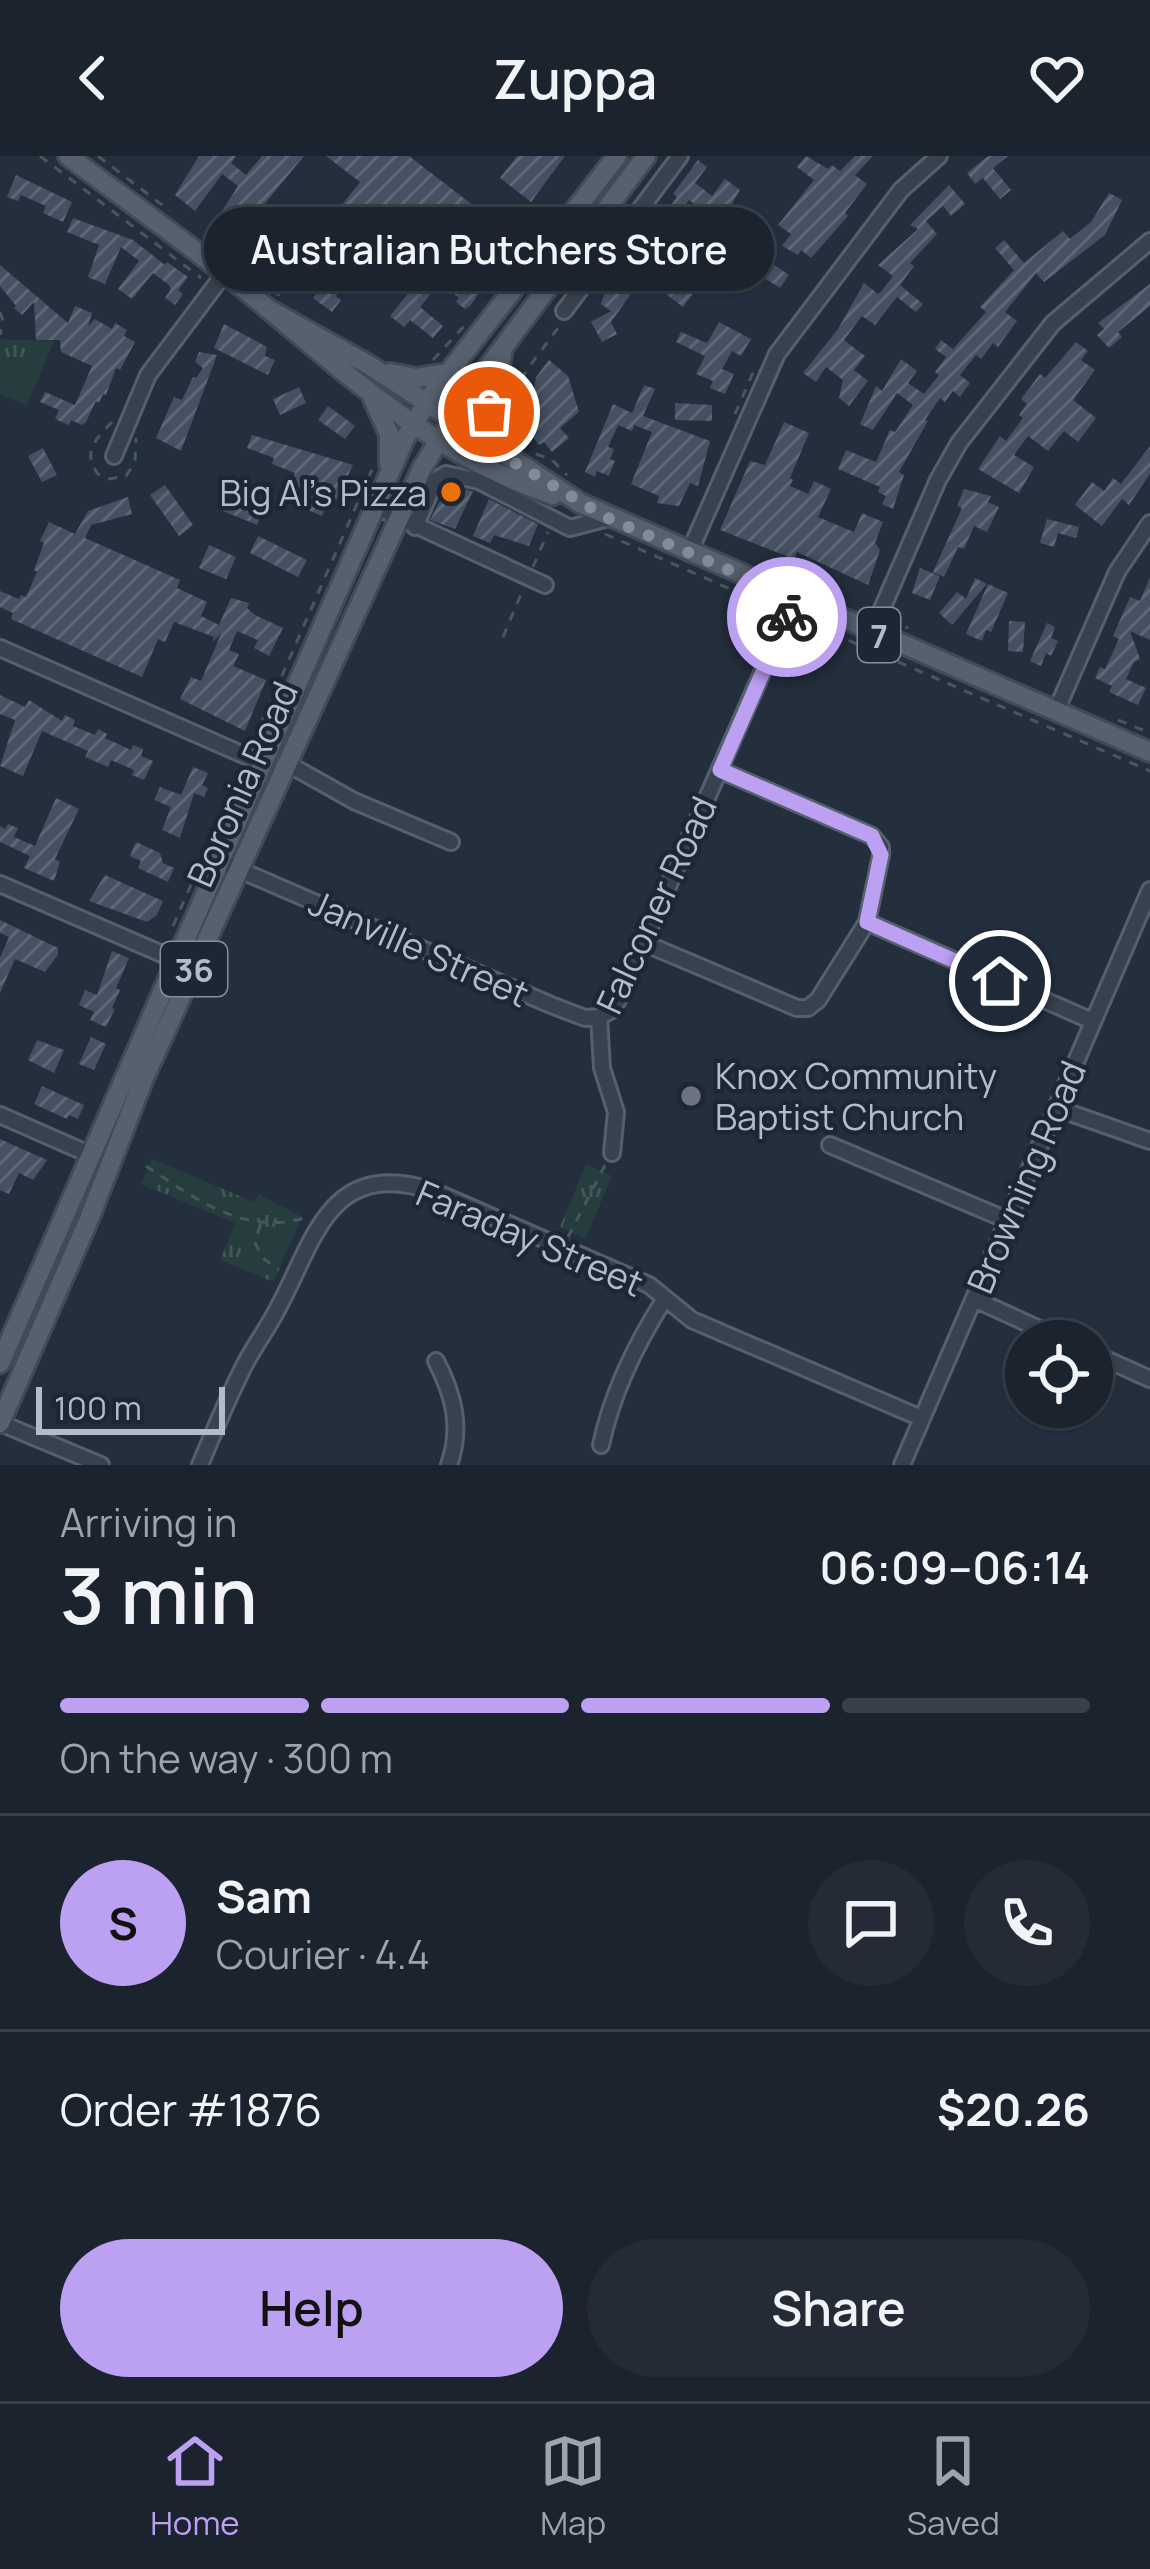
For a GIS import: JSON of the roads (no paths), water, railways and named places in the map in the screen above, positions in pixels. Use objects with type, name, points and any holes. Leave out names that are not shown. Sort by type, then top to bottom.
[{"type":"main road","name":"7","points":[[68,156],[424,405],[580,503],[600,523],[689,553],[1150,752]]},
{"type":"main road","name":"Boronia Road","points":[[2,1352],[92,1155],[171,952],[219,861],[253,763],[412,425],[616,156]]},
{"type":"main road","name":"Boronia Road","points":[[0,1423],[144,1078],[288,764],[406,523],[436,441],[646,156]]},
{"type":"main road","name":"7","points":[[278,305],[368,392],[436,441],[505,479],[580,503]]},
{"type":"main road","points":[[493,450],[490,402],[505,344]]},
{"type":"main road","points":[[369,364],[411,378],[449,373]]},
{"type":"main road","points":[[368,392],[387,425],[388,475]]},
{"type":"street","points":[[564,311],[680,156]]},
{"type":"street","points":[[689,553],[777,354],[901,190],[939,156]]},
{"type":"street","points":[[608,207],[630,223]]},
{"type":"street","points":[[872,632],[938,480],[959,443],[1053,323],[1150,241]]},
{"type":"street","points":[[114,456],[148,375],[230,268]]},
{"type":"street","points":[[406,523],[435,481],[446,474],[479,482],[570,528],[600,523]]},
{"type":"street","points":[[374,506],[545,585]]},
{"type":"street","points":[[1056,711],[1117,572],[1150,523]]},
{"type":"street","name":"Falconer Road","points":[[611,1153],[616,1112],[602,1068],[599,1017],[618,1000],[795,598]]},
{"type":"street","points":[[0,648],[253,763]]},
{"type":"street","points":[[288,764],[354,801],[451,842]]},
{"type":"street","points":[[644,943],[808,1008],[818,1000],[867,922],[881,855],[872,836],[720,770]]},
{"type":"street","name":"Janville Street","points":[[219,861],[551,1005],[585,1018],[599,1017]]},
{"type":"street","points":[[0,884],[171,952]]},
{"type":"street","name":"Browning Road","points":[[902,1465],[1150,890]]},
{"type":"street","points":[[867,922],[1092,1021]]},
{"type":"street","points":[[1056,1108],[1150,1141]]},
{"type":"street","points":[[0,1115],[92,1155]]},
{"type":"street","points":[[830,1144],[1007,1220]]},
{"type":"street","name":"Faraday Street","points":[[200,1465],[242,1369],[278,1308],[315,1229],[336,1205],[379,1185],[419,1186],[649,1285],[692,1320],[921,1418]]},
{"type":"street","points":[[974,1299],[1020,1320]]},
{"type":"street","points":[[601,1444],[606,1418],[646,1326],[664,1300]]},
{"type":"street","points":[[2,1352],[29,1357]]},
{"type":"street","points":[[436,1361],[449,1384],[458,1426],[449,1465]]},
{"type":"street","points":[[1113,1362],[1150,1379]]},
{"type":"street","points":[[0,1423],[101,1465]]},
{"type":"place","name":"Australian Butchers Store","points":[[489,412]]},
{"type":"place","name":"Big Al's Pizza","points":[[451,492]]},
{"type":"place","name":"Knox Community Baptist Church","points":[[691,1096]]}]
